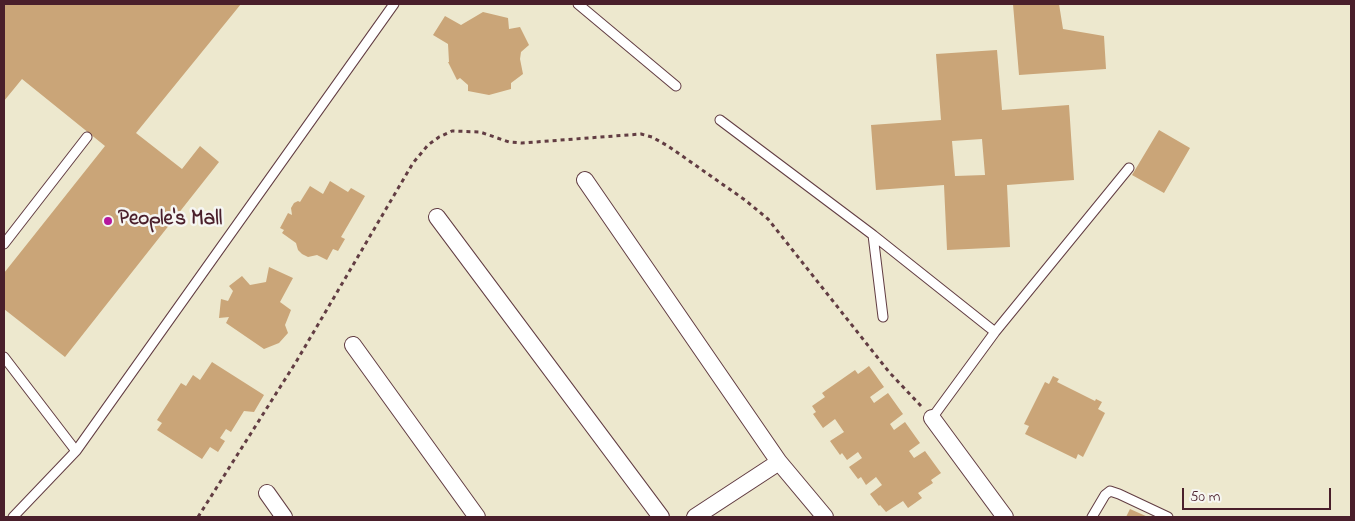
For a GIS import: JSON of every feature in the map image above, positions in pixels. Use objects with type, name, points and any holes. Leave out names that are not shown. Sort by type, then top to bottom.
[{"type":"street","points":[[585,180],[779,462],[825,517]]},
{"type":"street","points":[[437,217],[661,517]]},
{"type":"street","points":[[353,345],[477,517]]},
{"type":"street","points":[[932,418],[1005,517]]},
{"type":"street","points":[[695,517],[779,462]]},
{"type":"street","points":[[267,493],[284,517]]},
{"type":"lane","points":[[13,517],[76,451],[394,4]]},
{"type":"lane","points":[[578,4],[676,86]]},
{"type":"lane","points":[[720,120],[873,235],[995,332]]},
{"type":"lane","points":[[4,244],[87,137]]},
{"type":"lane","points":[[932,418],[995,332],[1130,168]]},
{"type":"lane","points":[[873,235],[883,317]]},
{"type":"lane","points":[[4,357],[76,451]]},
{"type":"lane","points":[[1092,517],[1105,495],[1110,492],[1120,494],[1168,517]]},
{"type":"path","points":[[198,517],[296,362],[413,163],[428,145],[439,137],[464,130],[480,132],[509,142],[522,143],[641,134],[652,137],[668,146],[745,200],[768,219],[889,372],[932,418]]},
{"type":"building","name":"People's Mall","points":[[4,4],[241,4],[136,133],[182,169],[200,146],[219,162],[65,357],[4,309],[4,273],[105,146],[22,79],[4,101]]},
{"type":"building","points":[[1013,4],[1059,4],[1063,29],[1104,36],[1106,69],[1019,75]]},
{"type":"building","points":[[483,12],[508,18],[509,29],[520,27],[529,45],[521,52],[520,59],[523,74],[511,83],[511,89],[489,95],[468,91],[468,85],[460,78],[457,80],[448,62],[448,44],[433,35],[445,16],[461,25]]},
{"type":"building","points":[[997,50],[1002,110],[1069,105],[1074,180],[1007,185],[1010,247],[947,250],[944,185],[876,190],[871,125],[941,120],[936,54]],"holes":[[[982,139],[985,175],[955,176],[952,141]]]},
{"type":"building","points":[[1159,130],[1190,148],[1164,193],[1132,175]]},
{"type":"building","points":[[330,181],[348,192],[351,188],[365,196],[341,237],[345,239],[338,251],[333,249],[327,260],[317,255],[308,257],[298,250],[296,243],[282,233],[284,230],[280,228],[288,213],[292,215],[291,208],[294,203],[300,202],[310,186],[323,194]]},
{"type":"building","points":[[269,267],[293,278],[280,302],[291,310],[285,325],[288,333],[279,343],[264,349],[226,323],[229,317],[219,318],[221,299],[228,301],[233,291],[229,286],[242,276],[250,285],[266,282]]},
{"type":"building","points":[[212,362],[264,395],[254,412],[244,411],[231,432],[226,429],[220,438],[225,441],[218,452],[210,447],[202,459],[157,430],[162,423],[157,420],[181,383],[186,386],[193,375],[200,380]]},
{"type":"building","points":[[869,366],[884,387],[870,397],[874,403],[888,393],[903,414],[890,424],[894,430],[905,422],[920,443],[909,451],[914,458],[925,451],[941,473],[931,480],[933,483],[918,493],[922,498],[908,508],[903,501],[886,512],[879,506],[870,494],[882,485],[876,477],[866,485],[861,477],[858,479],[849,467],[862,458],[858,452],[847,460],[842,453],[840,455],[830,441],[844,432],[835,419],[823,428],[813,414],[816,412],[812,406],[825,397],[822,393],[855,370],[858,374]]},
{"type":"building","points":[[1053,376],[1059,379],[1057,382],[1095,401],[1096,399],[1102,402],[1098,409],[1105,413],[1083,457],[1078,454],[1076,459],[1025,434],[1029,426],[1024,424],[1045,382],[1049,384]]},
{"type":"building","points":[[1130,509],[1148,517],[1126,517]]},
{"type":"place","name":"People's Mall","points":[[108,221]]}]
